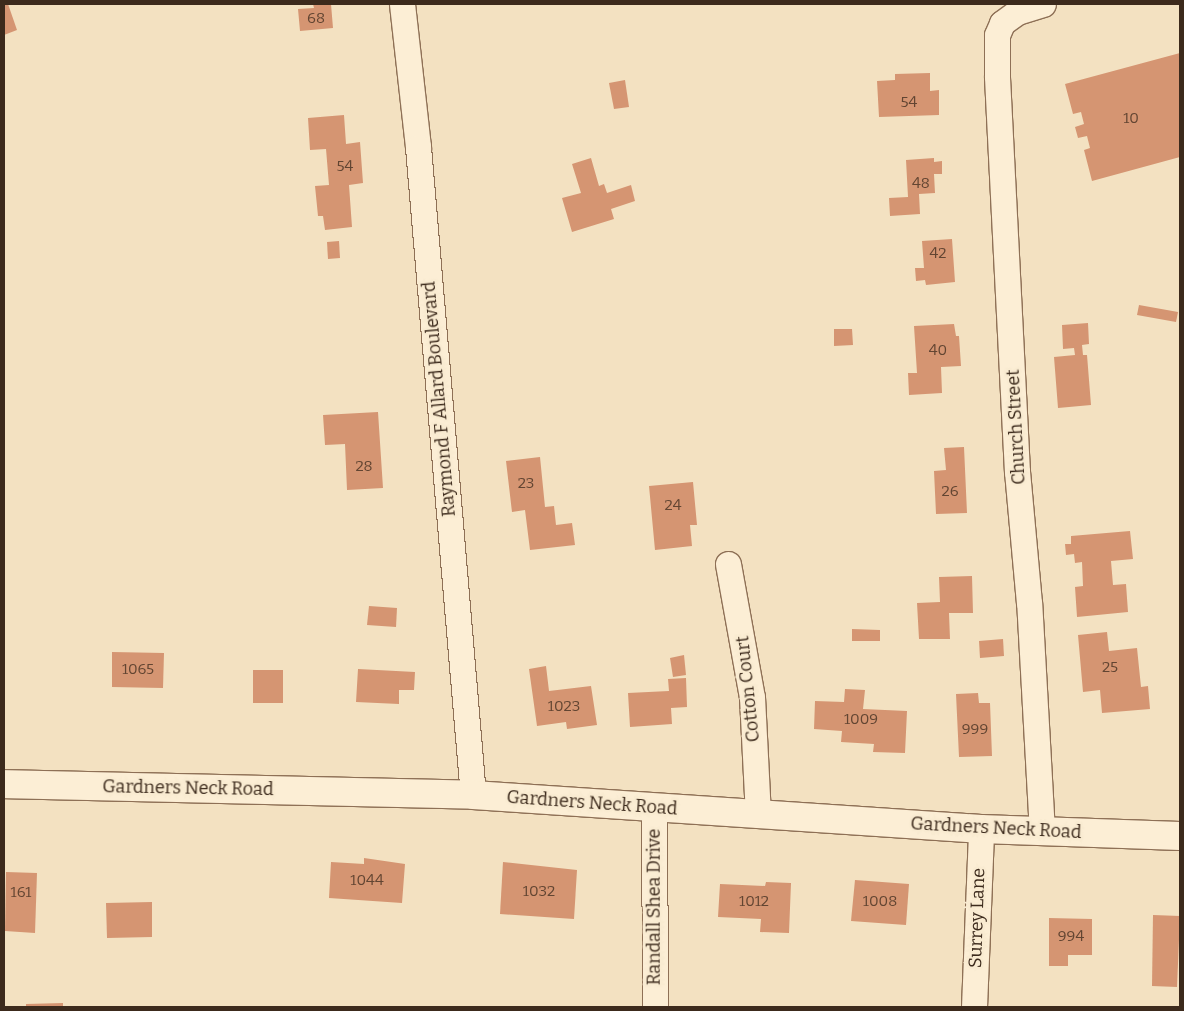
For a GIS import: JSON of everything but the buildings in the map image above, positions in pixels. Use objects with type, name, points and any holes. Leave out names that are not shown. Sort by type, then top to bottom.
[{"type":"street","name":"Raymond F Allard Boulevard","points":[[402,4],[418,147],[473,795]]},
{"type":"street","name":"Church Street","points":[[1042,832],[1029,603],[1017,472],[997,76],[997,35],[1002,23],[1017,12],[1043,4]]},
{"type":"street","name":"Cotton Court","points":[[728,564],[752,697],[758,815]]},
{"type":"street","name":"Gardners Neck Road","points":[[4,784],[473,795],[981,829],[1180,836]]},
{"type":"street","name":"Randall Shea Drive","points":[[654,807],[655,1007]]},
{"type":"street","name":"Surrey Lane","points":[[974,1007],[981,829]]}]
